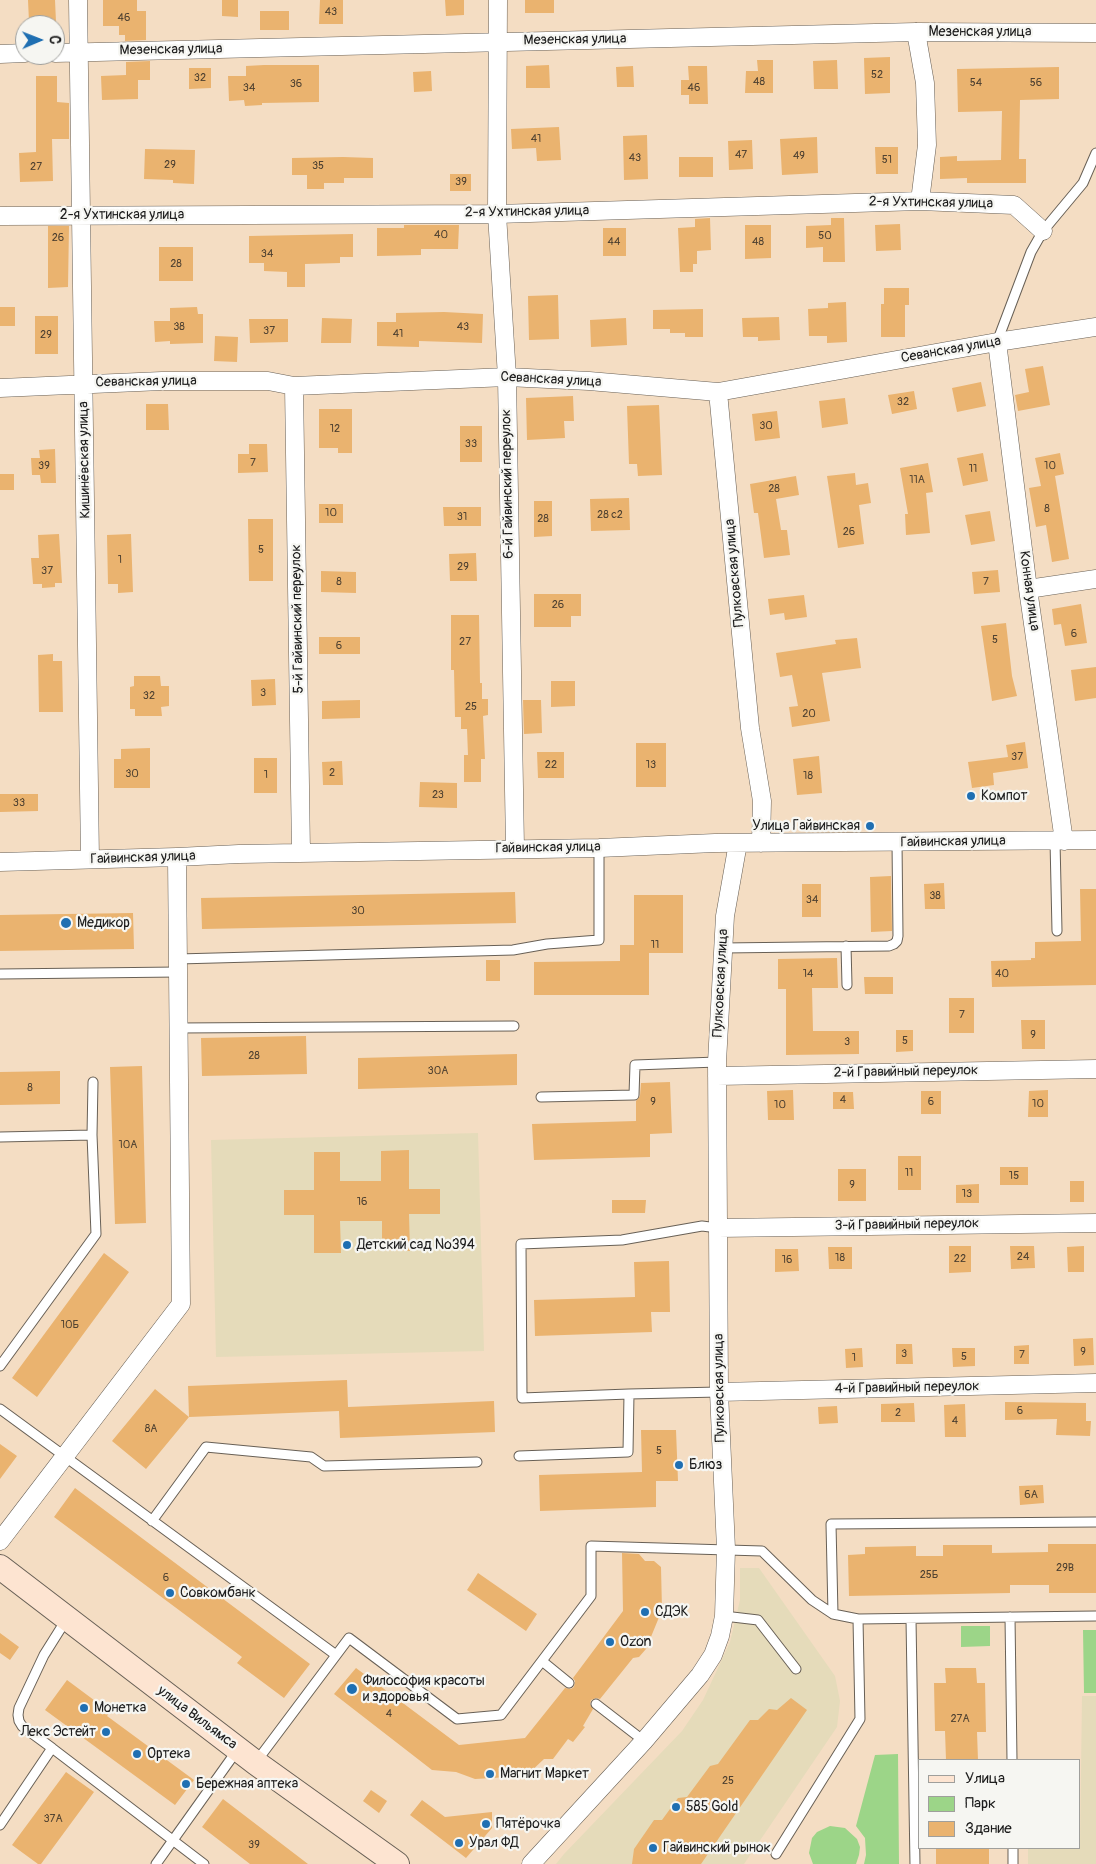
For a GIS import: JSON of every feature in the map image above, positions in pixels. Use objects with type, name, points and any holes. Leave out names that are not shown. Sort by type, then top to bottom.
[{"type":"street","name":"Кишинёвская улица","points":[[78,0],[90,860]]},
{"type":"street","name":"6-й Гайвинский переулок","points":[[498,0],[496,214],[506,377],[515,848]]},
{"type":"street","name":"Мезенская улица","points":[[65,53],[916,32],[1096,33]]},
{"type":"street","points":[[916,32],[925,83],[927,145],[920,200]]},
{"type":"street","points":[[0,54],[15,53]]},
{"type":"street","name":"2-я Ухтинская улица","points":[[0,216],[496,214],[920,200],[1014,204],[1043,231]]},
{"type":"street","name":"Севанская улица","points":[[0,388],[162,381],[268,381],[294,386],[506,377],[589,381],[718,392],[997,342],[1096,327]]},
{"type":"street","name":"Конная улица","points":[[997,342],[1060,841]]},
{"type":"street","name":"5-й Гайвинский переулок","points":[[294,386],[301,853]]},
{"type":"street","name":"Пулковская улица","points":[[718,392],[750,728],[762,801],[761,843]]},
{"type":"street","points":[[1028,589],[1096,579]]},
{"type":"street","name":"Гайвинская улица","points":[[0,862],[738,843],[1096,840]]},
{"type":"street","name":"Пулковская улица","points":[[531,1864],[644,1741],[700,1675],[713,1655],[720,1636],[724,1616],[726,1549],[719,1392],[717,1069],[725,916],[738,843]]},
{"type":"street","points":[[0,1541],[181,1304],[177,857]]},
{"type":"street","name":"2-й Гравийный переулок","points":[[717,1069],[1096,1069]]},
{"type":"street","name":"3-й Гравийный переулок","points":[[718,1228],[1096,1223]]},
{"type":"street","name":"4-й Гравийный переулок","points":[[719,1392],[1096,1383]]},
{"type":"street","name":"улица Вильямса","points":[[0,1567],[247,1756],[397,1864]]},
{"type":"lane","points":[[997,342],[1031,252],[1043,231],[1083,183],[1096,153]]},
{"type":"lane","points":[[1057,931],[1060,841]]},
{"type":"lane","points":[[723,948],[889,946],[897,941],[897,842]]},
{"type":"lane","points":[[0,974],[513,950],[547,944],[599,940],[599,848]]},
{"type":"lane","points":[[846,946],[847,985]]},
{"type":"lane","points":[[178,1028],[514,1026]]},
{"type":"lane","points":[[542,1097],[634,1096],[635,1065],[717,1069]]},
{"type":"lane","points":[[0,1366],[96,1234],[92,1135],[94,1082]]},
{"type":"lane","points":[[0,1137],[92,1135]]},
{"type":"lane","points":[[718,1228],[702,1226],[622,1240],[521,1244],[522,1398],[719,1392]]},
{"type":"lane","points":[[518,1456],[628,1452],[629,1394]]},
{"type":"lane","points":[[0,1409],[336,1656]]},
{"type":"lane","points":[[152,1521],[206,1446],[311,1457],[324,1466],[477,1462]]},
{"type":"lane","points":[[833,1614],[831,1524],[1096,1522]]},
{"type":"lane","points":[[156,1864],[173,1840],[336,1656],[349,1638],[457,1719],[501,1715],[591,1596],[591,1546],[762,1551],[812,1600],[833,1614],[858,1619],[1096,1616]]},
{"type":"lane","points":[[724,1616],[758,1620],[796,1669]]},
{"type":"lane","points":[[67,1618],[44,1655],[19,1708],[18,1715],[22,1726],[204,1864]]},
{"type":"lane","points":[[1010,1618],[1012,1759]]},
{"type":"lane","points":[[776,1854],[860,1719],[858,1619]]},
{"type":"lane","points":[[911,1619],[915,1864]]},
{"type":"lane","points":[[542,1661],[569,1683]]},
{"type":"lane","points":[[596,1704],[644,1741]]},
{"type":"lane","points":[[0,1825],[52,1748]]},
{"type":"lane","points":[[1013,1849],[1013,1864]]},
{"type":"shaded area","name":"Детский сад №394","points":[[478,1133],[484,1351],[216,1357],[211,1140]]},
{"type":"shaded area","points":[[740,1568],[759,1568],[835,1676],[840,1701],[837,1727],[744,1864],[556,1864],[682,1731],[703,1700],[730,1642],[740,1600]]},
{"type":"shaded area","points":[[1082,1696],[1096,1696],[1096,1864],[1028,1864],[1028,1849],[1081,1849]]},
{"type":"green space","points":[[961,1626],[990,1626],[990,1646],[961,1647]]},
{"type":"green space","points":[[1083,1630],[1096,1630],[1096,1693],[1084,1693]]},
{"type":"green space","points":[[898,1754],[899,1864],[864,1864],[866,1855],[865,1838],[856,1826],[875,1755]]},
{"type":"green space","points":[[830,1826],[845,1828],[857,1839],[860,1847],[856,1864],[813,1864],[809,1853],[812,1838],[817,1832]]},
{"type":"building","points":[[28,0],[55,0],[56,15],[29,15]]},
{"type":"building","points":[[103,0],[137,0],[137,11],[146,11],[146,40],[125,41],[125,35],[119,35],[119,26],[103,26]]},
{"type":"building","points":[[222,0],[238,0],[238,17],[222,16]]},
{"type":"building","points":[[320,0],[343,0],[343,24],[319,24]]},
{"type":"building","points":[[445,0],[464,0],[464,15],[446,16]]},
{"type":"building","points":[[525,0],[554,0],[554,13],[525,13]]},
{"type":"building","points":[[260,11],[289,11],[289,30],[260,30]]},
{"type":"building","points":[[890,57],[890,93],[865,94],[864,58]]},
{"type":"building","points":[[757,60],[773,60],[773,93],[745,93],[746,71],[758,71]]},
{"type":"building","points":[[837,60],[838,89],[814,89],[813,61]]},
{"type":"building","points":[[150,61],[150,80],[138,80],[138,99],[102,100],[101,76],[126,75],[126,62]]},
{"type":"building","points":[[319,65],[319,102],[262,103],[262,105],[245,106],[244,100],[229,101],[228,76],[246,76],[246,66]]},
{"type":"building","points":[[549,65],[550,88],[526,88],[526,66]]},
{"type":"building","points":[[633,66],[634,87],[617,87],[616,67]]},
{"type":"building","points":[[688,66],[707,66],[708,104],[689,104],[689,95],[681,95],[681,80],[689,80]]},
{"type":"building","points":[[1059,67],[1059,99],[1020,100],[1019,159],[1026,159],[1026,183],[967,183],[967,178],[940,179],[940,157],[957,156],[957,161],[1001,160],[1002,111],[958,112],[957,69]]},
{"type":"building","points":[[189,68],[211,68],[211,88],[189,89]]},
{"type":"building","points":[[431,71],[432,91],[414,92],[413,72]]},
{"type":"building","points":[[36,76],[57,76],[57,102],[69,103],[69,139],[52,139],[53,181],[20,182],[19,153],[36,152]]},
{"type":"building","points":[[559,127],[561,160],[537,161],[536,148],[512,149],[511,129]]},
{"type":"building","points":[[647,135],[648,179],[624,180],[623,136]]},
{"type":"building","points":[[817,137],[818,173],[782,175],[780,139]]},
{"type":"building","points":[[752,140],[753,169],[729,170],[728,141]]},
{"type":"building","points":[[875,147],[898,147],[898,174],[876,174]]},
{"type":"building","points":[[145,149],[195,150],[194,184],[173,183],[173,180],[144,179]]},
{"type":"building","points":[[679,157],[713,157],[713,177],[679,177]]},
{"type":"building","points":[[292,158],[373,158],[373,178],[344,178],[344,183],[324,183],[324,189],[307,189],[307,175],[292,175]]},
{"type":"building","points":[[450,174],[471,174],[471,191],[450,191]]},
{"type":"building","points":[[710,218],[711,250],[697,251],[697,264],[693,264],[693,272],[680,272],[678,228],[695,227],[695,219]]},
{"type":"building","points":[[831,218],[844,218],[845,262],[823,262],[823,247],[806,248],[806,226],[831,225]]},
{"type":"building","points":[[900,224],[901,250],[876,251],[875,225]]},
{"type":"building","points":[[404,225],[459,225],[458,249],[421,249],[421,255],[377,256],[377,228],[404,228]]},
{"type":"building","points":[[745,225],[771,225],[771,258],[745,259]]},
{"type":"building","points":[[48,226],[69,226],[68,287],[48,288]]},
{"type":"building","points":[[603,228],[626,228],[626,256],[603,256]]},
{"type":"building","points":[[353,234],[353,257],[340,257],[340,263],[305,264],[305,287],[287,287],[287,272],[264,271],[264,263],[249,263],[249,236]]},
{"type":"building","points":[[159,247],[193,247],[193,281],[159,281]]},
{"type":"building","points":[[884,288],[909,288],[909,305],[905,305],[905,337],[881,337],[881,304],[884,304]]},
{"type":"building","points":[[558,295],[559,339],[529,340],[528,296]]},
{"type":"building","points":[[846,302],[847,342],[827,343],[827,336],[809,336],[808,309],[828,308],[828,303]]},
{"type":"building","points":[[0,307],[15,307],[15,326],[0,326]]},
{"type":"building","points":[[197,307],[198,314],[203,314],[203,343],[170,344],[170,341],[155,342],[154,321],[170,321],[170,308]]},
{"type":"building","points":[[703,309],[703,337],[685,337],[685,333],[670,333],[670,329],[653,329],[653,310]]},
{"type":"building","points":[[444,312],[483,314],[482,343],[419,341],[419,347],[377,346],[377,322],[396,322],[396,313]]},
{"type":"building","points":[[35,316],[58,316],[58,354],[35,354]]},
{"type":"building","points":[[779,317],[780,340],[758,341],[758,337],[743,337],[742,318]]},
{"type":"building","points":[[322,318],[352,319],[351,343],[321,343]]},
{"type":"building","points":[[626,318],[627,345],[591,347],[590,320]]},
{"type":"building","points":[[249,319],[288,319],[288,342],[250,343]]},
{"type":"building","points":[[215,336],[238,337],[237,362],[214,361]]},
{"type":"building","points":[[1043,366],[1050,405],[1018,411],[1015,395],[1029,392],[1025,369]]},
{"type":"building","points":[[981,382],[986,406],[957,412],[952,388]]},
{"type":"building","points":[[914,391],[917,409],[892,414],[888,395]]},
{"type":"building","points":[[573,396],[574,421],[564,421],[565,438],[527,440],[526,398]]},
{"type":"building","points":[[845,398],[848,424],[822,428],[819,401]]},
{"type":"building","points":[[146,404],[168,404],[169,430],[146,430]]},
{"type":"building","points":[[659,405],[662,475],[638,476],[637,464],[629,464],[627,406]]},
{"type":"building","points":[[319,409],[352,409],[352,453],[338,453],[338,448],[319,448]]},
{"type":"building","points":[[777,411],[780,438],[755,441],[752,414]]},
{"type":"building","points":[[460,426],[482,426],[482,462],[460,462]]},
{"type":"building","points":[[249,444],[267,444],[268,472],[238,473],[238,454],[249,454]]},
{"type":"building","points":[[55,449],[56,483],[41,483],[40,475],[32,475],[31,458],[40,458],[39,450]]},
{"type":"building","points":[[983,453],[988,481],[963,486],[957,458]]},
{"type":"building","points":[[1060,453],[1064,474],[1055,476],[1069,559],[1052,562],[1046,525],[1036,527],[1029,488],[1041,486],[1035,458]]},
{"type":"building","points":[[928,463],[933,492],[926,493],[930,533],[906,535],[905,514],[908,514],[900,468]]},
{"type":"building","points":[[855,473],[856,485],[868,483],[871,503],[859,505],[864,544],[838,548],[827,476]]},
{"type":"building","points":[[0,474],[14,474],[14,490],[0,490]]},
{"type":"building","points":[[796,476],[799,495],[776,499],[781,530],[787,530],[790,555],[764,558],[758,513],[754,513],[750,484]]},
{"type":"building","points":[[629,498],[630,530],[591,531],[590,499]]},
{"type":"building","points":[[534,501],[552,501],[552,536],[534,537]]},
{"type":"building","points":[[319,504],[343,504],[343,523],[319,523]]},
{"type":"building","points":[[443,507],[481,507],[481,526],[444,526]]},
{"type":"building","points":[[990,511],[995,541],[971,545],[965,515]]},
{"type":"building","points":[[248,519],[273,519],[273,581],[249,581]]},
{"type":"building","points":[[59,534],[62,583],[55,583],[55,587],[42,588],[42,584],[33,584],[31,558],[39,558],[38,535]]},
{"type":"building","points":[[131,534],[133,592],[118,593],[118,584],[108,584],[107,535]]},
{"type":"building","points":[[476,553],[477,581],[450,581],[449,554]]},
{"type":"building","points":[[998,570],[1000,592],[974,594],[972,572]]},
{"type":"building","points":[[321,571],[356,572],[356,593],[321,592]]},
{"type":"building","points":[[534,594],[581,594],[581,616],[571,616],[571,627],[534,627]]},
{"type":"building","points":[[804,595],[807,617],[785,620],[784,613],[770,615],[768,599]]},
{"type":"building","points":[[1081,604],[1087,643],[1065,646],[1061,624],[1054,625],[1052,609]]},
{"type":"building","points":[[451,615],[479,615],[480,683],[482,683],[482,699],[488,699],[488,715],[483,716],[485,759],[481,759],[481,782],[464,782],[464,755],[468,755],[467,729],[461,729],[461,717],[455,717],[454,670],[451,670]]},
{"type":"building","points":[[1006,623],[1012,676],[1017,696],[992,701],[981,626]]},
{"type":"building","points":[[319,637],[360,637],[360,654],[319,654]]},
{"type":"building","points":[[857,638],[861,668],[822,673],[830,721],[792,727],[789,707],[798,706],[792,675],[780,677],[776,653],[836,644],[835,640]]},
{"type":"building","points":[[53,654],[53,661],[62,661],[63,712],[39,712],[38,655]]},
{"type":"building","points":[[1096,667],[1096,698],[1075,701],[1071,670]]},
{"type":"building","points":[[134,676],[160,676],[161,686],[169,686],[169,706],[161,707],[162,716],[135,716],[135,709],[130,709],[130,687],[134,686]]},
{"type":"building","points":[[275,679],[276,705],[252,706],[251,680]]},
{"type":"building","points":[[551,681],[575,681],[575,706],[551,707]]},
{"type":"building","points":[[360,700],[360,718],[322,719],[322,701]]},
{"type":"building","points":[[523,700],[541,700],[542,733],[524,734]]},
{"type":"building","points":[[1025,742],[1028,768],[993,773],[994,785],[972,788],[968,762],[1008,757],[1006,745]]},
{"type":"building","points":[[636,743],[666,743],[666,787],[636,787]]},
{"type":"building","points":[[150,748],[150,788],[114,788],[114,759],[121,759],[121,749]]},
{"type":"building","points":[[537,752],[564,752],[564,778],[538,778]]},
{"type":"building","points":[[819,756],[822,793],[797,795],[793,759]]},
{"type":"building","points":[[254,758],[277,758],[277,793],[254,793]]},
{"type":"building","points":[[342,761],[343,785],[323,785],[322,762]]},
{"type":"building","points":[[420,782],[457,783],[457,808],[419,807]]},
{"type":"building","points":[[0,794],[38,794],[38,811],[0,812]]},
{"type":"building","points":[[891,876],[892,931],[871,932],[870,877]]},
{"type":"building","points":[[944,883],[945,909],[925,909],[924,884]]},
{"type":"building","points":[[802,884],[821,884],[821,917],[802,917]]},
{"type":"building","points":[[1080,889],[1096,889],[1096,985],[992,987],[991,961],[1031,960],[1031,958],[1035,958],[1035,942],[1081,941]]},
{"type":"building","points":[[515,892],[516,923],[202,929],[201,898]]},
{"type":"building","points":[[634,895],[683,895],[683,953],[649,953],[649,995],[534,995],[534,962],[620,961],[620,945],[634,945]]},
{"type":"building","points":[[133,913],[134,949],[0,951],[0,915]]},
{"type":"building","points":[[837,958],[838,988],[812,988],[813,1031],[859,1031],[859,1054],[786,1055],[786,989],[778,989],[778,959]]},
{"type":"building","points":[[486,960],[500,960],[500,981],[486,981]]},
{"type":"building","points":[[864,977],[893,977],[893,994],[865,994]]},
{"type":"building","points":[[949,998],[974,998],[974,1033],[949,1033]]},
{"type":"building","points":[[1021,1020],[1045,1020],[1045,1049],[1022,1049]]},
{"type":"building","points":[[896,1030],[913,1030],[913,1051],[896,1052]]},
{"type":"building","points":[[306,1036],[307,1074],[202,1076],[201,1038]]},
{"type":"building","points":[[517,1054],[517,1085],[358,1089],[358,1058]]},
{"type":"building","points":[[142,1066],[146,1223],[115,1224],[110,1067]]},
{"type":"building","points":[[60,1071],[60,1104],[0,1105],[0,1072]]},
{"type":"building","points":[[670,1082],[672,1133],[650,1134],[650,1157],[534,1160],[532,1124],[636,1121],[636,1101],[640,1096],[641,1083]]},
{"type":"building","points":[[793,1090],[794,1120],[768,1120],[767,1091]]},
{"type":"building","points":[[1048,1090],[1048,1117],[1028,1117],[1029,1091]]},
{"type":"building","points":[[921,1091],[941,1091],[941,1114],[921,1114]]},
{"type":"building","points":[[833,1092],[853,1092],[854,1109],[833,1109]]},
{"type":"building","points":[[409,1150],[409,1189],[440,1189],[440,1214],[409,1214],[410,1251],[382,1251],[382,1221],[340,1221],[341,1253],[314,1253],[314,1215],[284,1215],[284,1190],[314,1190],[314,1152],[340,1152],[340,1181],[381,1181],[381,1151]]},
{"type":"building","points":[[898,1156],[921,1156],[921,1190],[898,1190]]},
{"type":"building","points":[[1000,1167],[1028,1167],[1028,1185],[1000,1185]]},
{"type":"building","points":[[838,1169],[866,1169],[866,1201],[838,1201]]},
{"type":"building","points":[[1070,1181],[1084,1181],[1084,1202],[1070,1202]]},
{"type":"building","points":[[979,1184],[979,1203],[956,1203],[956,1185]]},
{"type":"building","points":[[612,1200],[646,1200],[645,1213],[612,1213]]},
{"type":"building","points":[[949,1246],[971,1246],[971,1272],[949,1273]]},
{"type":"building","points":[[1010,1246],[1034,1246],[1035,1268],[1011,1269]]},
{"type":"building","points":[[1084,1246],[1084,1272],[1068,1272],[1067,1247]]},
{"type":"building","points":[[828,1247],[852,1247],[852,1269],[829,1269]]},
{"type":"building","points":[[775,1249],[798,1249],[799,1271],[775,1272]]},
{"type":"building","points":[[104,1253],[129,1272],[37,1397],[12,1378]]},
{"type":"building","points":[[669,1261],[670,1312],[651,1312],[652,1332],[535,1336],[534,1300],[635,1297],[634,1262]]},
{"type":"building","points":[[1093,1338],[1094,1365],[1074,1366],[1073,1339]]},
{"type":"building","points":[[896,1344],[912,1344],[913,1364],[896,1364]]},
{"type":"building","points":[[1029,1345],[1029,1364],[1014,1364],[1014,1346]]},
{"type":"building","points":[[862,1348],[863,1367],[846,1368],[845,1349]]},
{"type":"building","points":[[952,1348],[975,1348],[975,1366],[953,1367]]},
{"type":"building","points":[[347,1380],[348,1407],[494,1401],[495,1432],[340,1438],[339,1411],[189,1417],[188,1386]]},
{"type":"building","points":[[155,1389],[189,1417],[146,1469],[112,1441]]},
{"type":"building","points":[[1005,1402],[1086,1403],[1086,1421],[1091,1421],[1090,1436],[1056,1435],[1057,1419],[1005,1420]]},
{"type":"building","points":[[914,1403],[915,1422],[881,1422],[881,1404]]},
{"type":"building","points":[[965,1404],[966,1437],[945,1437],[944,1405]]},
{"type":"building","points":[[837,1406],[838,1423],[819,1424],[818,1407]]},
{"type":"building","points":[[641,1430],[676,1430],[678,1481],[656,1481],[656,1507],[540,1511],[539,1475],[642,1472]]},
{"type":"building","points":[[0,1444],[17,1456],[0,1479]]},
{"type":"building","points":[[1043,1485],[1044,1503],[1020,1505],[1019,1486]]},
{"type":"building","points":[[75,1488],[310,1664],[284,1698],[237,1663],[242,1657],[54,1517]]},
{"type":"building","points":[[1048,1544],[1096,1544],[1096,1593],[1049,1593],[1049,1585],[1010,1585],[1010,1593],[849,1596],[848,1555],[865,1554],[865,1547],[916,1546],[916,1556],[943,1556],[943,1545],[992,1545],[992,1553],[1048,1552]]},
{"type":"building","points":[[622,1553],[639,1554],[645,1561],[654,1561],[661,1567],[662,1610],[646,1649],[639,1657],[633,1658],[600,1699],[591,1700],[590,1704],[593,1709],[583,1726],[585,1727],[573,1742],[568,1739],[553,1759],[544,1759],[526,1776],[475,1779],[456,1772],[432,1770],[334,1694],[356,1668],[459,1745],[525,1738],[565,1688],[571,1689],[574,1687],[575,1681],[573,1678],[623,1611]]},
{"type":"building","points":[[478,1573],[537,1614],[526,1631],[467,1590]]},
{"type":"building","points":[[0,1633],[19,1647],[10,1660],[0,1653]]},
{"type":"building","points":[[945,1668],[976,1668],[977,1683],[985,1683],[986,1732],[977,1732],[978,1759],[946,1759],[945,1731],[935,1731],[934,1683],[946,1683]]},
{"type":"building","points":[[67,1680],[110,1712],[107,1716],[194,1780],[175,1805],[45,1710]]},
{"type":"building","points":[[791,1698],[807,1710],[701,1864],[632,1864],[634,1849],[654,1820],[662,1820],[678,1798],[687,1797],[710,1766],[718,1764],[750,1720],[758,1720],[769,1709],[777,1710]]},
{"type":"building","points":[[66,1772],[94,1792],[41,1864],[38,1864],[12,1845]]},
{"type":"building","points":[[371,1790],[387,1801],[379,1813],[363,1801]]},
{"type":"building","points":[[223,1799],[308,1864],[250,1864],[202,1827]]},
{"type":"building","points":[[422,1800],[445,1817],[492,1812],[492,1828],[466,1858],[410,1815]]},
{"type":"building","points":[[936,1849],[989,1849],[989,1864],[936,1864]]},
{"type":"place","name":"Компот","points":[[971,796]]},
{"type":"place","name":"Улица Гайвинская","points":[[870,826]]},
{"type":"place","name":"Медикор","points":[[66,923]]},
{"type":"place","name":"Детский сад №394","points":[[347,1245]]},
{"type":"place","name":"Блюз","points":[[679,1465]]},
{"type":"place","name":"Совкомбанк","points":[[170,1593]]},
{"type":"place","name":"СДЭК","points":[[645,1612]]},
{"type":"place","name":"Ozon","points":[[610,1642]]},
{"type":"place","name":"Философия красоты и здоровья","points":[[352,1689]]},
{"type":"place","name":"Монетка","points":[[84,1708]]},
{"type":"place","name":"Лекс Эстейт","points":[[106,1732]]},
{"type":"place","name":"Ортека","points":[[137,1754]]},
{"type":"place","name":"Магнит Маркет","points":[[490,1774]]},
{"type":"place","name":"Бережная аптека","points":[[186,1784]]},
{"type":"place","name":"585 Gold","points":[[676,1807]]},
{"type":"place","name":"Пятёрочка","points":[[486,1824]]},
{"type":"place","name":"Урал ФД","points":[[459,1843]]},
{"type":"place","name":"Гайвинский рынок","points":[[653,1848]]}]
